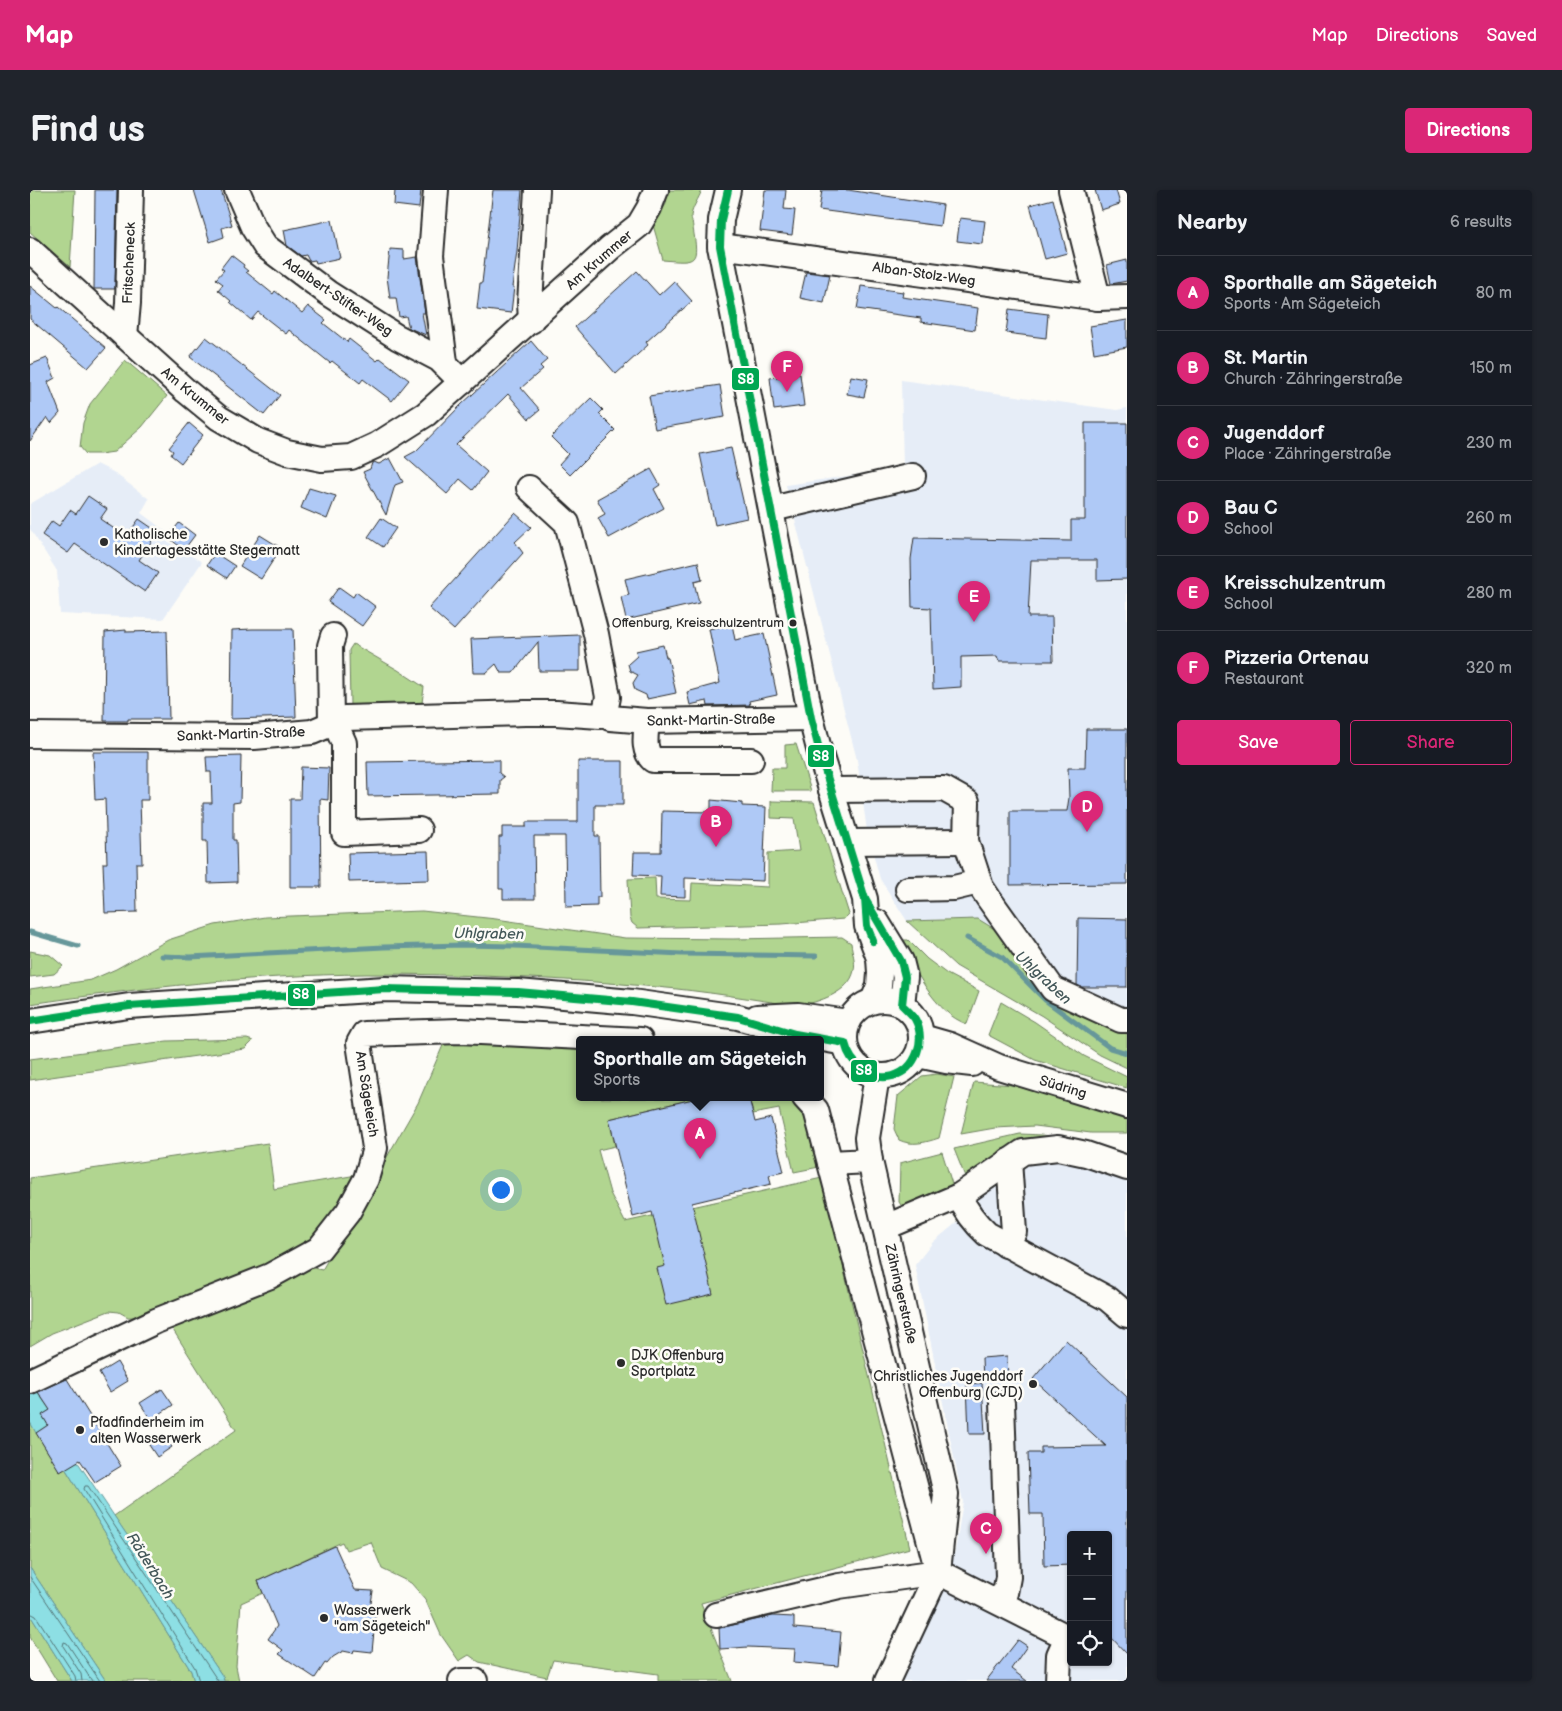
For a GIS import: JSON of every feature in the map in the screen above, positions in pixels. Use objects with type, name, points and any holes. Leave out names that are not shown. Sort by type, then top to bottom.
[{"type":"street","name":"Fritscheneck","points":[[125,336],[128,303],[131,190]]},
{"type":"street","name":"Adalbert-Stifter-Weg","points":[[237,190],[253,227],[265,246],[328,294],[397,337],[445,362],[462,382]]},
{"type":"street","points":[[436,190],[431,256],[445,362]]},
{"type":"street","points":[[531,321],[530,303],[537,190]]},
{"type":"street","name":"Am Krummer","points":[[30,250],[219,418],[258,441],[287,452],[322,459],[351,456],[377,445],[426,414],[610,248],[639,225],[649,208],[656,190]]},
{"type":"street","points":[[728,190],[721,220],[720,246],[820,756],[864,899],[867,926],[879,958],[879,986],[873,1001]]},
{"type":"street","points":[[1071,190],[1098,298]]},
{"type":"street","name":"Alban-Stolz-Weg","points":[[720,246],[1098,298],[1127,297]]},
{"type":"street","points":[[772,509],[913,476]]},
{"type":"street","points":[[529,488],[567,523],[596,634],[608,697],[605,715]]},
{"type":"street","points":[[334,636],[330,646],[333,723],[344,743],[344,833],[419,830]]},
{"type":"street","name":"Sankt-Martin-Straße","points":[[30,735],[254,737],[312,732],[345,718],[549,713],[605,715],[647,721],[812,718]]},
{"type":"street","points":[[647,721],[646,749],[648,756],[653,760],[750,760]]},
{"type":"street","points":[[831,790],[944,789],[967,802],[966,841],[979,882],[989,899],[1053,988],[1121,1020],[1127,1020]]},
{"type":"street","points":[[847,842],[966,841]]},
{"type":"street","points":[[908,889],[954,888],[979,882]]},
{"type":"street","points":[[864,899],[901,961],[905,978],[902,1005]]},
{"type":"street","points":[[30,1020],[129,1006],[385,989],[528,993],[632,1002],[738,1017],[798,1015],[846,1033]]},
{"type":"street","points":[[885,1000],[902,1005],[916,1017],[920,1046],[912,1063],[903,1071],[890,1075],[877,1076],[868,1073],[849,1056],[846,1033],[852,1015],[862,1006],[873,1001],[885,1000]]},
{"type":"street","name":"Am Sägeteich","points":[[33,1379],[156,1321],[270,1276],[319,1250],[348,1212],[366,1179],[375,1148],[359,1043],[364,1034],[373,1032],[460,1031],[576,1037]]},
{"type":"street","name":"Südring","points":[[920,1046],[950,1045],[999,1067],[1127,1106]]},
{"type":"street","name":"Zähringerstraße","points":[[877,1076],[867,1138],[870,1161],[946,1494],[938,1572],[887,1681]]},
{"type":"street","points":[[808,1101],[816,1110],[927,1538],[938,1572]]},
{"type":"street","points":[[886,1227],[960,1196],[1023,1152],[1058,1148],[1086,1154],[1127,1168]]},
{"type":"street","points":[[830,1163],[870,1161]]},
{"type":"street","points":[[1006,1245],[1014,1232],[1009,1161]]},
{"type":"street","points":[[960,1196],[966,1210],[975,1223],[987,1234],[1108,1299],[1127,1315]]},
{"type":"street","points":[[997,1601],[1005,1593],[1008,1577],[1002,1403]]},
{"type":"street","points":[[716,1616],[839,1586],[938,1572],[1067,1637],[1059,1655],[1058,1681]]},
{"type":"street","points":[[461,1681],[475,1681]]},
{"type":"shaded area","points":[[901,380],[1117,410],[1127,408],[1127,1025],[952,919],[907,921],[880,879],[867,831],[857,760],[786,485],[903,468]]},
{"type":"shaded area","name":"Katholische Kindertagesstätte Stegermatt","points":[[97,464],[113,472],[149,499],[141,513],[168,533],[164,539],[202,562],[163,619],[60,614],[57,571],[30,529],[30,504]]},
{"type":"shaded area","name":"Christliches Jugenddorf Offenburg (CJD)","points":[[998,1157],[1127,1161],[1127,1681],[899,1681],[938,1596],[955,1551],[963,1502],[915,1265],[933,1242],[971,1211],[970,1199]]},
{"type":"green space","points":[[30,190],[75,190],[70,267],[30,232]]},
{"type":"green space","points":[[667,190],[702,190],[691,216],[696,248],[693,258],[689,260],[663,260],[653,225],[666,204]]},
{"type":"green space","points":[[125,360],[167,396],[142,427],[114,452],[86,454],[80,447],[83,423],[90,404]]},
{"type":"green space","points":[[353,644],[424,687],[422,703],[350,706],[349,650]]},
{"type":"green space","points":[[796,744],[811,791],[771,791],[772,768],[785,768],[785,745]]},
{"type":"green space","points":[[771,801],[814,802],[849,914],[844,919],[782,924],[638,928],[632,923],[630,918],[628,879],[655,878],[656,899],[691,900],[692,883],[768,887],[768,853],[799,851],[794,819],[771,818]]},
{"type":"green space","points":[[422,911],[496,919],[625,938],[842,937],[851,943],[854,970],[851,978],[840,990],[823,999],[798,1006],[727,995],[584,981],[366,974],[281,977],[197,983],[30,1004],[30,989],[91,980],[116,969],[168,940],[215,925],[265,917]]},
{"type":"green space","points":[[978,919],[996,930],[1051,991],[1127,1025],[1127,1068],[1100,1055],[1042,1016],[956,966],[907,921]]},
{"type":"green space","points":[[902,940],[908,940],[927,959],[947,974],[979,991],[967,1024],[945,1011],[936,1001],[919,977]]},
{"type":"green space","points":[[30,951],[50,955],[63,966],[54,974],[30,977]]},
{"type":"green space","points":[[1001,1002],[1035,1022],[1084,1056],[1127,1077],[1127,1088],[1035,1060],[988,1035]]},
{"type":"green space","points":[[247,1039],[253,1041],[245,1049],[30,1080],[30,1059],[167,1041]]},
{"type":"green space","name":"DJK Offenburg Sportplatz","points":[[444,1043],[576,1045],[576,1101],[684,1101],[609,1119],[615,1146],[598,1150],[610,1193],[625,1222],[822,1178],[910,1548],[701,1603],[732,1681],[658,1681],[658,1674],[553,1660],[547,1677],[479,1662],[469,1655],[459,1661],[441,1635],[425,1599],[411,1583],[382,1569],[371,1542],[346,1550],[342,1542],[258,1581],[263,1593],[241,1603],[236,1666],[239,1681],[224,1681],[114,1516],[236,1430],[170,1325],[304,1266],[322,1270],[418,1103]]},
{"type":"green space","points":[[937,1074],[954,1077],[939,1138],[918,1143],[899,1140],[894,1129],[898,1096],[922,1076]]},
{"type":"green space","points":[[974,1082],[1013,1085],[1127,1119],[1127,1133],[1091,1133],[1035,1126],[995,1128],[961,1134]]},
{"type":"green space","points":[[750,1101],[796,1101],[812,1122],[819,1167],[794,1172],[779,1109],[753,1114]]},
{"type":"green space","points":[[1020,1134],[1062,1137],[1087,1142],[1127,1154],[1127,1161],[1059,1143],[966,1179],[954,1149]]},
{"type":"green space","points":[[268,1143],[274,1189],[351,1176],[363,1167],[360,1181],[310,1247],[157,1318],[128,1317],[119,1312],[109,1311],[52,1333],[30,1346],[30,1178]]},
{"type":"green space","points":[[942,1152],[953,1187],[903,1208],[899,1202],[900,1163]]},
{"type":"green space","points":[[30,1422],[60,1471],[65,1468],[191,1671],[194,1681],[106,1681],[30,1568]]},
{"type":"green space","points":[[30,1615],[72,1681],[57,1681],[30,1637]]},
{"type":"water","points":[[30,1381],[50,1410],[42,1415],[48,1425],[36,1433],[30,1422]]},
{"type":"water","points":[[77,1461],[224,1681],[194,1681],[191,1671],[65,1468]]},
{"type":"water","points":[[30,1568],[106,1681],[72,1681],[30,1615]]},
{"type":"building","points":[[95,190],[117,190],[115,289],[94,289]]},
{"type":"building","points":[[194,190],[221,190],[232,225],[222,228],[224,237],[210,242]]},
{"type":"building","points":[[395,190],[421,190],[419,208],[394,205]]},
{"type":"building","points":[[493,190],[522,190],[511,313],[477,309]]},
{"type":"building","points":[[765,190],[786,190],[784,209],[795,210],[792,235],[760,231]]},
{"type":"building","points":[[822,190],[848,190],[943,205],[940,226],[819,210]]},
{"type":"building","points":[[1095,190],[1116,190],[1120,204],[1101,210]]},
{"type":"building","points":[[1053,199],[1067,253],[1045,259],[1030,205]]},
{"type":"building","points":[[960,218],[985,221],[982,244],[957,241]]},
{"type":"building","points":[[332,220],[340,258],[316,263],[315,260],[309,261],[306,255],[301,256],[287,246],[284,230]]},
{"type":"building","points":[[390,249],[404,250],[404,259],[417,257],[425,313],[422,313],[426,335],[409,328],[406,316],[399,317],[396,298],[390,298],[387,277]]},
{"type":"building","points":[[231,255],[244,265],[243,267],[248,271],[246,272],[273,294],[275,291],[302,313],[308,306],[326,320],[323,323],[347,342],[349,339],[377,361],[380,358],[409,380],[392,401],[363,379],[360,383],[332,361],[330,363],[289,330],[286,334],[258,312],[251,320],[218,290],[223,284],[216,279],[224,270],[221,268]]},
{"type":"building","points":[[1127,260],[1127,281],[1111,284],[1107,265]]},
{"type":"building","points":[[637,271],[659,295],[674,281],[692,301],[646,342],[648,345],[616,374],[575,327]]},
{"type":"building","points":[[806,272],[830,275],[824,303],[800,298]]},
{"type":"building","points":[[30,286],[106,348],[88,368],[30,319]]},
{"type":"building","points":[[861,286],[903,292],[902,297],[978,308],[975,330],[921,322],[921,318],[857,309]]},
{"type":"building","points":[[1009,309],[1048,314],[1046,338],[1006,333]]},
{"type":"building","points":[[1127,320],[1127,347],[1094,353],[1090,326]]},
{"type":"building","points":[[206,337],[280,395],[264,415],[190,357]]},
{"type":"building","points":[[531,341],[547,360],[540,366],[543,369],[521,388],[540,410],[529,419],[508,394],[456,445],[487,472],[473,490],[460,479],[447,494],[405,457],[416,451],[462,404]]},
{"type":"building","points":[[47,358],[55,378],[48,382],[60,413],[51,423],[47,417],[30,441],[30,365]]},
{"type":"building","points":[[800,374],[804,406],[774,410],[770,378]]},
{"type":"building","points":[[851,376],[868,379],[864,397],[847,394]]},
{"type":"building","points":[[720,385],[725,417],[655,429],[649,396]]},
{"type":"building","points":[[591,398],[603,410],[599,414],[615,430],[570,475],[559,464],[568,454],[551,437]]},
{"type":"building","points":[[189,423],[203,435],[181,463],[171,455],[173,451],[169,448]]},
{"type":"building","points":[[1085,423],[1127,423],[1127,579],[1097,580],[1097,560],[1031,560],[1028,617],[1052,617],[1053,661],[999,661],[997,656],[961,657],[961,687],[933,689],[931,608],[912,607],[911,559],[914,538],[1071,541],[1071,520],[1085,520]]},
{"type":"building","points":[[731,448],[747,518],[715,525],[700,454]]},
{"type":"building","points":[[390,458],[403,482],[395,485],[386,515],[363,472],[370,469],[372,463],[379,464]]},
{"type":"building","points":[[651,469],[660,485],[654,489],[664,508],[609,538],[598,518],[605,514],[597,499]]},
{"type":"building","points":[[309,488],[336,496],[327,519],[301,508]]},
{"type":"building","points":[[88,496],[107,509],[100,519],[126,537],[139,519],[158,532],[139,560],[158,573],[145,592],[75,544],[68,553],[42,535],[52,521],[59,526],[70,510],[76,514]]},
{"type":"building","points":[[515,513],[531,527],[515,542],[523,553],[454,630],[429,608]]},
{"type":"building","points":[[381,518],[396,528],[383,547],[368,537]]},
{"type":"building","points":[[179,523],[195,535],[186,547],[180,547],[168,537]]},
{"type":"building","points":[[260,535],[281,548],[261,579],[240,566]]},
{"type":"building","points":[[215,553],[235,566],[227,578],[207,565]]},
{"type":"building","points":[[698,562],[702,580],[694,582],[699,603],[626,620],[621,597],[629,595],[625,579]]},
{"type":"building","points":[[339,587],[353,597],[356,592],[376,607],[362,626],[328,602]]},
{"type":"building","points":[[732,624],[735,640],[764,634],[777,695],[749,701],[750,705],[708,706],[707,701],[690,705],[687,692],[720,683],[709,629]]},
{"type":"building","points":[[293,629],[296,717],[231,719],[232,630]]},
{"type":"building","points":[[126,630],[126,632],[167,631],[169,719],[104,721],[105,632]]},
{"type":"building","points":[[580,635],[580,671],[539,671],[538,642],[513,673],[501,673],[496,664],[486,673],[473,673],[471,639]]},
{"type":"building","points":[[663,645],[676,693],[647,699],[646,695],[635,690],[633,683],[638,675],[630,671],[628,664],[637,656],[636,651]]},
{"type":"building","points":[[1086,729],[1127,729],[1127,884],[1010,885],[1010,811],[1067,811],[1069,798],[1068,768],[1085,768]]},
{"type":"building","points":[[93,752],[148,752],[148,800],[140,800],[142,863],[136,863],[137,912],[105,913],[103,863],[107,863],[105,799],[95,800]]},
{"type":"building","points":[[241,756],[240,802],[233,803],[233,840],[236,840],[237,882],[208,883],[207,841],[203,841],[203,803],[212,803],[211,772],[207,772],[206,757]]},
{"type":"building","points":[[499,760],[499,773],[504,777],[500,780],[500,794],[368,796],[367,762]]},
{"type":"building","points":[[578,761],[623,761],[623,805],[595,805],[595,836],[599,836],[600,897],[597,897],[597,906],[566,907],[565,836],[534,836],[535,899],[503,899],[503,889],[499,889],[499,837],[502,837],[502,827],[526,827],[526,822],[578,822]]},
{"type":"building","points":[[301,767],[329,768],[328,800],[320,799],[321,887],[290,887],[290,799],[300,799]]},
{"type":"building","points":[[711,800],[742,803],[742,806],[766,807],[763,881],[685,878],[685,897],[660,896],[661,876],[633,875],[634,852],[661,852],[662,811],[711,812]]},
{"type":"building","points":[[428,851],[429,880],[349,882],[348,853]]},
{"type":"building","points":[[1078,918],[1127,919],[1127,987],[1081,987],[1077,985]]},
{"type":"building","points":[[684,1101],[750,1101],[755,1122],[771,1118],[784,1172],[769,1175],[771,1184],[692,1203],[713,1294],[666,1305],[657,1268],[665,1266],[652,1212],[633,1217],[609,1119]]},
{"type":"building","points":[[1066,1340],[1127,1397],[1127,1654],[1112,1638],[1112,1531],[1067,1531],[1067,1565],[1044,1566],[1043,1514],[1030,1514],[1028,1453],[1041,1453],[1041,1447],[1106,1446],[1033,1379]]},
{"type":"building","points":[[1007,1356],[1008,1379],[983,1380],[982,1358]]},
{"type":"building","points":[[117,1362],[128,1381],[110,1392],[99,1373]]},
{"type":"building","name":"Pfadfinderheim im alten Wasserwerk","points":[[67,1379],[121,1466],[95,1482],[80,1460],[60,1472],[36,1433],[48,1425],[42,1415],[50,1410],[38,1392]]},
{"type":"building","points":[[982,1383],[985,1434],[969,1434],[967,1384]]},
{"type":"building","points":[[162,1389],[173,1405],[151,1420],[140,1403]]},
{"type":"building","points":[[164,1435],[172,1447],[157,1457],[149,1445]]},
{"type":"building","name":"Wasserwerk \"am Sägeteich\"","points":[[335,1546],[355,1590],[373,1591],[370,1609],[376,1610],[372,1652],[354,1650],[353,1653],[343,1651],[333,1657],[327,1664],[325,1663],[315,1678],[279,1654],[283,1650],[268,1639],[277,1626],[258,1581]]},
{"type":"building","points":[[773,1616],[794,1617],[794,1628],[841,1632],[838,1666],[794,1662],[795,1649],[748,1647],[720,1649],[719,1628]]},
{"type":"building","points":[[1018,1640],[1027,1646],[1011,1669],[1027,1681],[986,1681]]},
{"type":"waterway","name":"Uhlgraben","points":[[30,932],[78,946]]},
{"type":"waterway","name":"Uhlgraben","points":[[967,938],[1002,957],[1045,1000],[1110,1048],[1127,1053]]},
{"type":"waterway","name":"Uhlgraben","points":[[162,956],[190,957],[463,945],[682,954],[816,956]]},
{"type":"transit line","name":"S8","points":[[728,190],[721,220],[720,246],[811,718],[821,757],[865,899],[867,926],[873,941]]},
{"type":"transit line","name":"S8","points":[[824,1039],[845,1043],[857,1064],[869,1074],[877,1076],[893,1076],[901,1072],[908,1067],[917,1052],[920,1035],[918,1027],[911,1013],[902,1005],[905,977],[901,961],[865,899]]},
{"type":"transit line","name":"S8","points":[[30,1021],[129,1006],[385,989],[518,992],[632,1002],[738,1017],[806,1036]]},
{"type":"place","name":"Pizzeria Ortenau","points":[[787,392]]},
{"type":"place","name":"Katholische Kindertagesstätte Stegermatt","points":[[104,542]]},
{"type":"place","name":"Kreisschulzentrum","points":[[974,622]]},
{"type":"place","name":"Offenburg, Kreisschulzentrum","points":[[793,623]]},
{"type":"place","name":"Bau C","points":[[1087,832]]},
{"type":"place","name":"St. Martin","points":[[716,847]]},
{"type":"place","name":"Sporthalle am Sägeteich","points":[[700,1159]]},
{"type":"place","name":"DJK Offenburg Sportplatz","points":[[621,1363]]},
{"type":"place","name":"Christliches Jugenddorf Offenburg (CJD)","points":[[1033,1384]]},
{"type":"place","name":"Pfadfinderheim im alten Wasserwerk","points":[[80,1430]]},
{"type":"place","name":"Jugenddorf","points":[[986,1554]]},
{"type":"place","name":"Wasserwerk \"am Sägeteich\"","points":[[324,1618]]},
{"type":"water label","name":"Räderbach","points":[[150,1566]]}]
